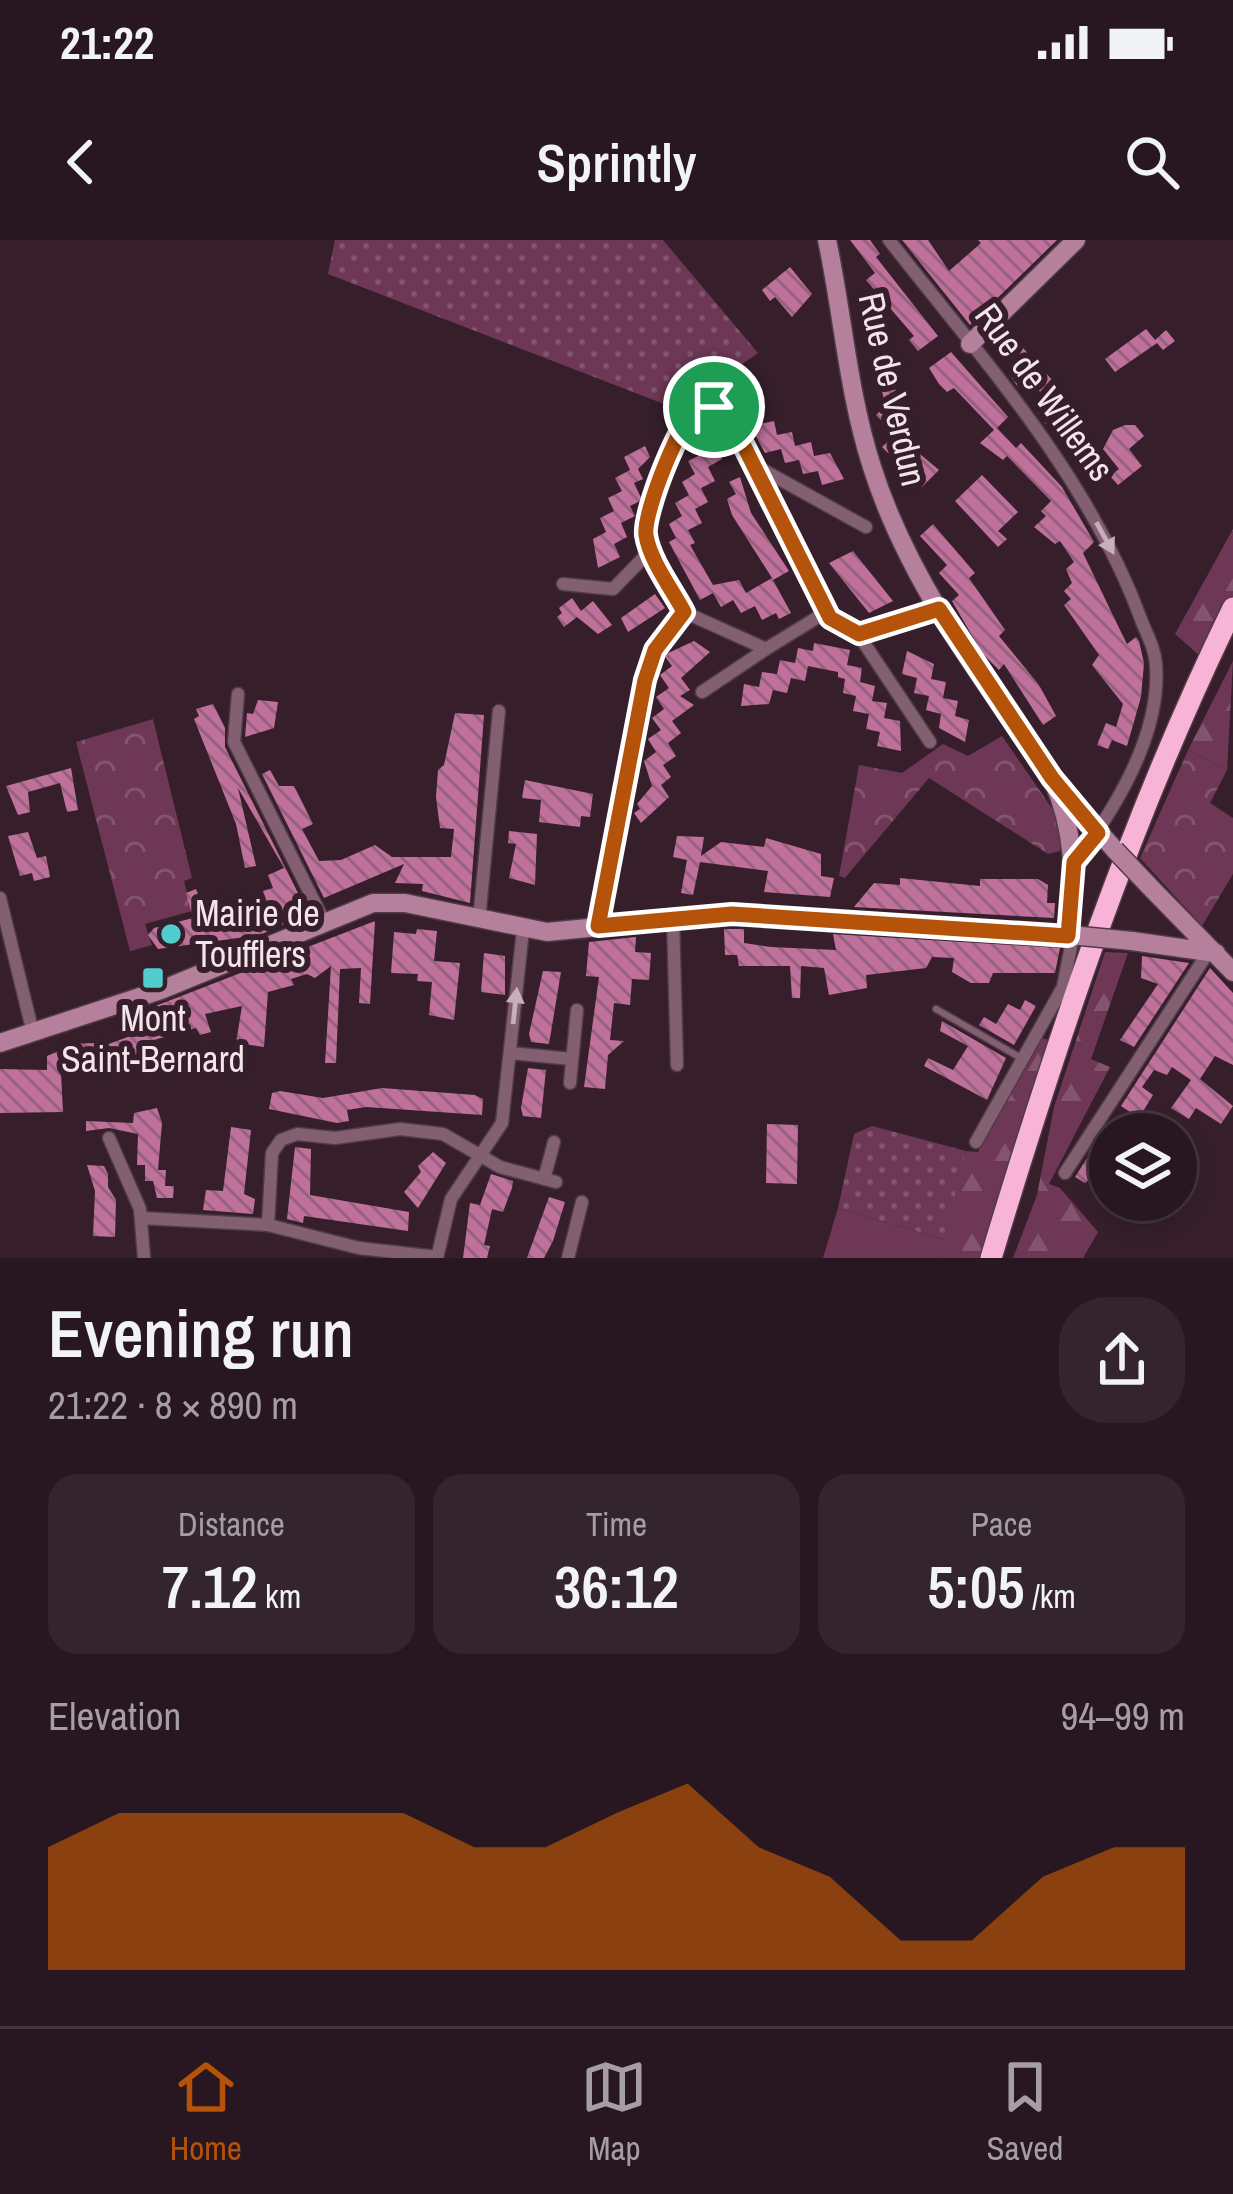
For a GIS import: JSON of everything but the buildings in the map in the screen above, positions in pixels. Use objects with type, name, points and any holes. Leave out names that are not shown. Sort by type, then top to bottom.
[{"type":"highway","points":[[991,1258],[1092,941],[1145,801],[1233,608]]},
{"type":"highway","points":[[1001,1258],[1111,917],[1176,753],[1233,629]]},
{"type":"main road","name":"Rue de Verdun","points":[[827,240],[872,467],[900,538],[939,609],[1052,778],[1076,860]]},
{"type":"main road","points":[[970,344],[1076,240]]},
{"type":"main road","points":[[1052,778],[1117,856],[1233,972]]},
{"type":"main road","points":[[1074,936],[1076,860],[1117,856]]},
{"type":"main road","points":[[1132,941],[1154,931],[1163,918],[1164,908],[1152,889]]},
{"type":"main road","points":[[0,1043],[161,990],[323,919],[386,902],[523,930],[673,916],[761,915],[1212,950]]},
{"type":"street","name":"Rue de Willems","points":[[889,240],[1071,477],[1123,572],[1154,650],[1153,707],[1115,807],[1076,860]]},
{"type":"street","points":[[766,649],[684,612],[652,550],[646,524],[677,437],[692,410],[714,407],[727,414],[826,612],[836,625],[859,634],[930,742]]},
{"type":"street","points":[[753,464],[866,526]]},
{"type":"street","points":[[563,584],[613,589],[652,550]]},
{"type":"street","points":[[859,634],[939,609]]},
{"type":"street","points":[[598,926],[645,680],[655,650],[684,612]]},
{"type":"street","points":[[702,692],[826,612]]},
{"type":"street","points":[[238,694],[234,742],[323,919]]},
{"type":"street","points":[[479,920],[499,711]]},
{"type":"street","points":[[0,898],[33,1033]]},
{"type":"street","points":[[673,916],[676,1065]]},
{"type":"street","points":[[142,1218],[268,1225],[359,1248],[437,1258],[452,1199],[502,1123],[523,930]]},
{"type":"street","points":[[976,1142],[1063,987],[1074,936]]},
{"type":"street","points":[[1065,1172],[1212,950]]},
{"type":"street","points":[[570,1083],[577,1010]]},
{"type":"street","points":[[510,1053],[572,1059]]},
{"type":"street","points":[[268,1225],[270,1160],[275,1145],[289,1136],[422,1131],[456,1138],[482,1157],[550,1180],[554,1142]]},
{"type":"street","points":[[109,1138],[142,1218],[144,1258]]},
{"type":"street","points":[[568,1258],[582,1202]]},
{"type":"lane","points":[[936,1009],[1023,1059]]},
{"type":"green space","points":[[335,240],[663,240],[758,353],[677,409],[328,274]]},
{"type":"green space","points":[[1233,529],[1233,596],[1201,657],[1175,634]]},
{"type":"green space","points":[[1233,661],[1227,770],[1188,750]]},
{"type":"green space","points":[[153,719],[192,878],[184,881],[192,911],[145,924],[152,945],[130,951],[76,742]]},
{"type":"green space","points":[[1002,736],[1060,820],[1060,851],[1048,854],[929,778],[845,878],[839,876],[859,765],[902,773],[943,744],[968,756]]},
{"type":"green space","points":[[1188,750],[1227,770],[1210,803],[1233,818],[1233,874],[1202,926],[1140,858]]},
{"type":"green space","points":[[1105,952],[1128,953],[1091,1059],[1110,1067],[1049,1184],[1060,1188],[1098,1232],[1083,1258],[1013,1258],[1037,1195],[1054,1107]]},
{"type":"green space","points":[[1040,1038],[1050,1040],[983,1258],[939,1258],[966,1151],[978,1152]]},
{"type":"green space","points":[[872,1126],[966,1151],[945,1240],[838,1208],[854,1134]]},
{"type":"green space","points":[[838,1208],[945,1240],[939,1258],[823,1258]]},
{"type":"place","name":"Mairie de Toufflers","points":[[171,934]]},
{"type":"place","name":"Mont Saint-Bernard","points":[[153,978]]},
{"type":"route","points":[[700,406],[714,407],[732,422],[836,625],[859,634],[939,609],[1052,778],[1098,833],[1074,862],[1068,936],[732,914],[598,926],[645,680],[655,650],[684,612],[652,550],[646,524],[686,416],[700,406]]}]
